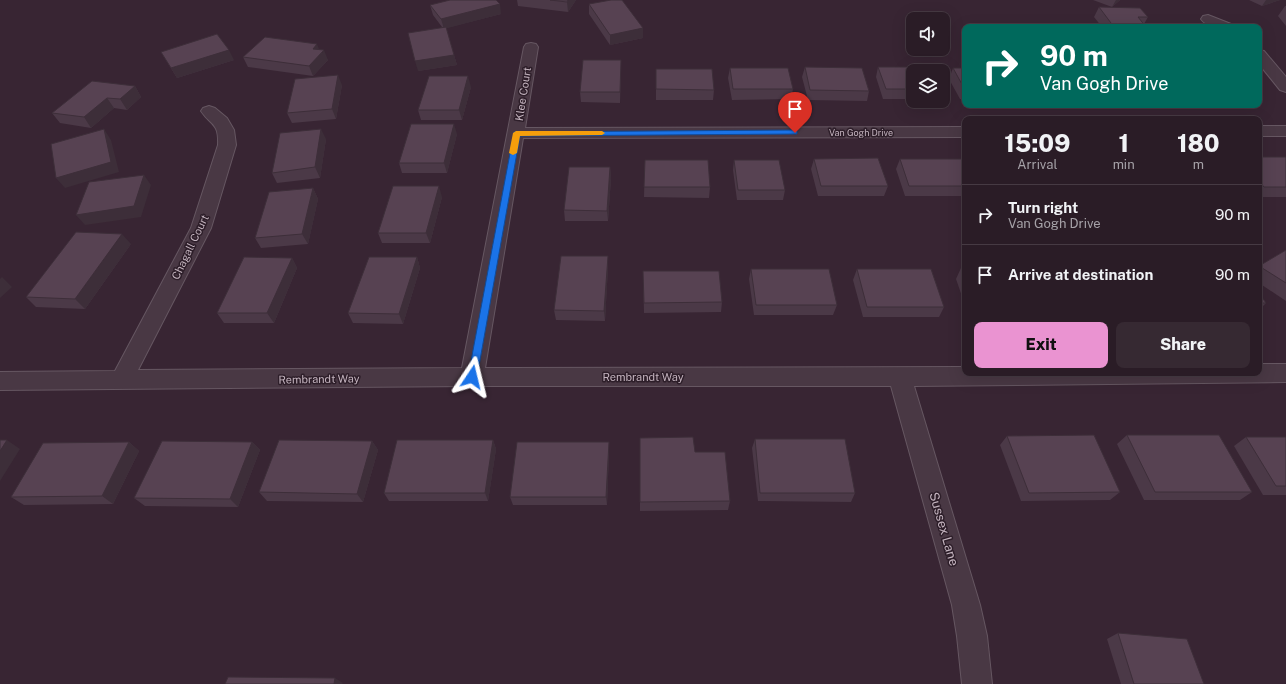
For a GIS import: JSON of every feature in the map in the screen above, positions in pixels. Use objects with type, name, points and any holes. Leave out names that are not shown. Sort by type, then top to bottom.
[{"type":"street","points":[[1208,19],[1219,24]]},
{"type":"street","name":"Klee Court","points":[[472,377],[531,47]]},
{"type":"street","points":[[1262,58],[1286,87]]},
{"type":"street","name":"Chagall Court","points":[[121,381],[191,251],[206,216],[227,145],[225,125],[209,111]]},
{"type":"street","points":[[1262,131],[1286,131]]},
{"type":"street","name":"Van Gogh Drive","points":[[516,133],[962,132]]},
{"type":"street","name":"Rembrandt Way","points":[[1262,373],[1286,373]]},
{"type":"street","name":"Rembrandt Way","points":[[0,381],[472,377],[996,376]]},
{"type":"street","name":"Sussex Lane","points":[[900,377],[966,605],[972,636],[977,684]]},
{"type":"building","points":[[450,0],[496,0],[500,4],[441,19],[430,5]]},
{"type":"building","points":[[550,0],[568,0],[567,2]]},
{"type":"building","points":[[611,0],[622,0],[643,28],[610,35],[589,4]]},
{"type":"building","points":[[1099,7],[1140,8],[1148,17],[1138,17],[1144,24],[1112,24]]},
{"type":"building","points":[[446,27],[454,55],[415,61],[408,33]]},
{"type":"building","points":[[217,34],[229,50],[171,68],[161,52]]},
{"type":"building","points":[[265,37],[317,44],[313,49],[324,50],[309,66],[243,57]]},
{"type":"building","points":[[583,60],[621,60],[620,92],[580,92]]},
{"type":"building","points":[[805,67],[862,68],[869,91],[810,90]]},
{"type":"building","points":[[878,67],[906,67],[906,89],[886,89]]},
{"type":"building","points":[[730,68],[788,68],[793,89],[733,89]]},
{"type":"building","points":[[953,68],[962,68],[962,84]]},
{"type":"building","points":[[656,69],[712,69],[714,90],[656,89]]},
{"type":"building","points":[[338,75],[332,109],[287,113],[295,79]]},
{"type":"building","points":[[429,76],[468,76],[459,110],[418,110]]},
{"type":"building","points":[[92,81],[135,86],[120,99],[107,98],[84,117],[52,113]]},
{"type":"building","points":[[411,124],[454,124],[444,163],[399,163]]},
{"type":"building","points":[[104,129],[111,162],[56,178],[51,144]]},
{"type":"building","points":[[321,129],[315,167],[272,173],[280,133]]},
{"type":"building","points":[[1262,157],[1286,157],[1286,187],[1264,187],[1262,185]]},
{"type":"building","points":[[878,158],[888,186],[821,186],[814,159]]},
{"type":"building","points":[[900,159],[962,159],[962,186],[909,186]]},
{"type":"building","points":[[645,160],[708,160],[710,187],[644,187]]},
{"type":"building","points":[[734,160],[779,160],[785,190],[738,190]]},
{"type":"building","points":[[569,167],[610,167],[607,211],[564,210]]},
{"type":"building","points":[[144,175],[134,206],[76,215],[89,182]]},
{"type":"building","points":[[393,186],[439,186],[426,233],[378,233]]},
{"type":"building","points":[[313,188],[302,234],[255,238],[269,192]]},
{"type":"building","points":[[76,232],[122,234],[75,299],[26,297]]},
{"type":"building","points":[[1286,250],[1286,283],[1262,268],[1262,264]]},
{"type":"building","points":[[561,256],[608,256],[604,311],[554,310]]},
{"type":"building","points":[[244,257],[292,258],[267,313],[217,313]]},
{"type":"building","points":[[369,257],[417,257],[399,314],[348,313]]},
{"type":"building","points":[[751,269],[829,269],[837,305],[756,305]]},
{"type":"building","points":[[857,269],[931,269],[944,307],[867,307]]},
{"type":"building","points":[[643,271],[719,271],[722,302],[644,303]]},
{"type":"building","points":[[1262,297],[1266,303],[1262,303]]},
{"type":"building","points":[[1094,435],[1120,492],[1029,493],[1007,436]]},
{"type":"building","points":[[1127,435],[1219,435],[1252,492],[1155,492]]},
{"type":"building","points":[[693,437],[695,452],[725,452],[730,501],[640,502],[640,438]]},
{"type":"building","points":[[1246,437],[1286,437],[1286,486],[1276,486]]},
{"type":"building","points":[[755,439],[845,439],[855,493],[760,493]]},
{"type":"building","points":[[0,440],[7,440],[0,451]]},
{"type":"building","points":[[279,440],[372,441],[357,494],[259,492]]},
{"type":"building","points":[[397,440],[493,440],[485,493],[384,493]]},
{"type":"building","points":[[162,441],[252,442],[230,499],[134,498]]},
{"type":"building","points":[[129,442],[102,496],[11,497],[43,443]]},
{"type":"building","points":[[517,442],[609,442],[606,497],[510,497]]},
{"type":"building","points":[[1118,633],[1187,639],[1204,684],[1134,684]]},
{"type":"building","points":[[228,677],[335,678],[334,684],[225,684]]},
{"type":"slow traffic","points":[[513,153],[516,133],[602,133]]},
{"type":"route","points":[[472,377],[516,133],[795,133]]}]
